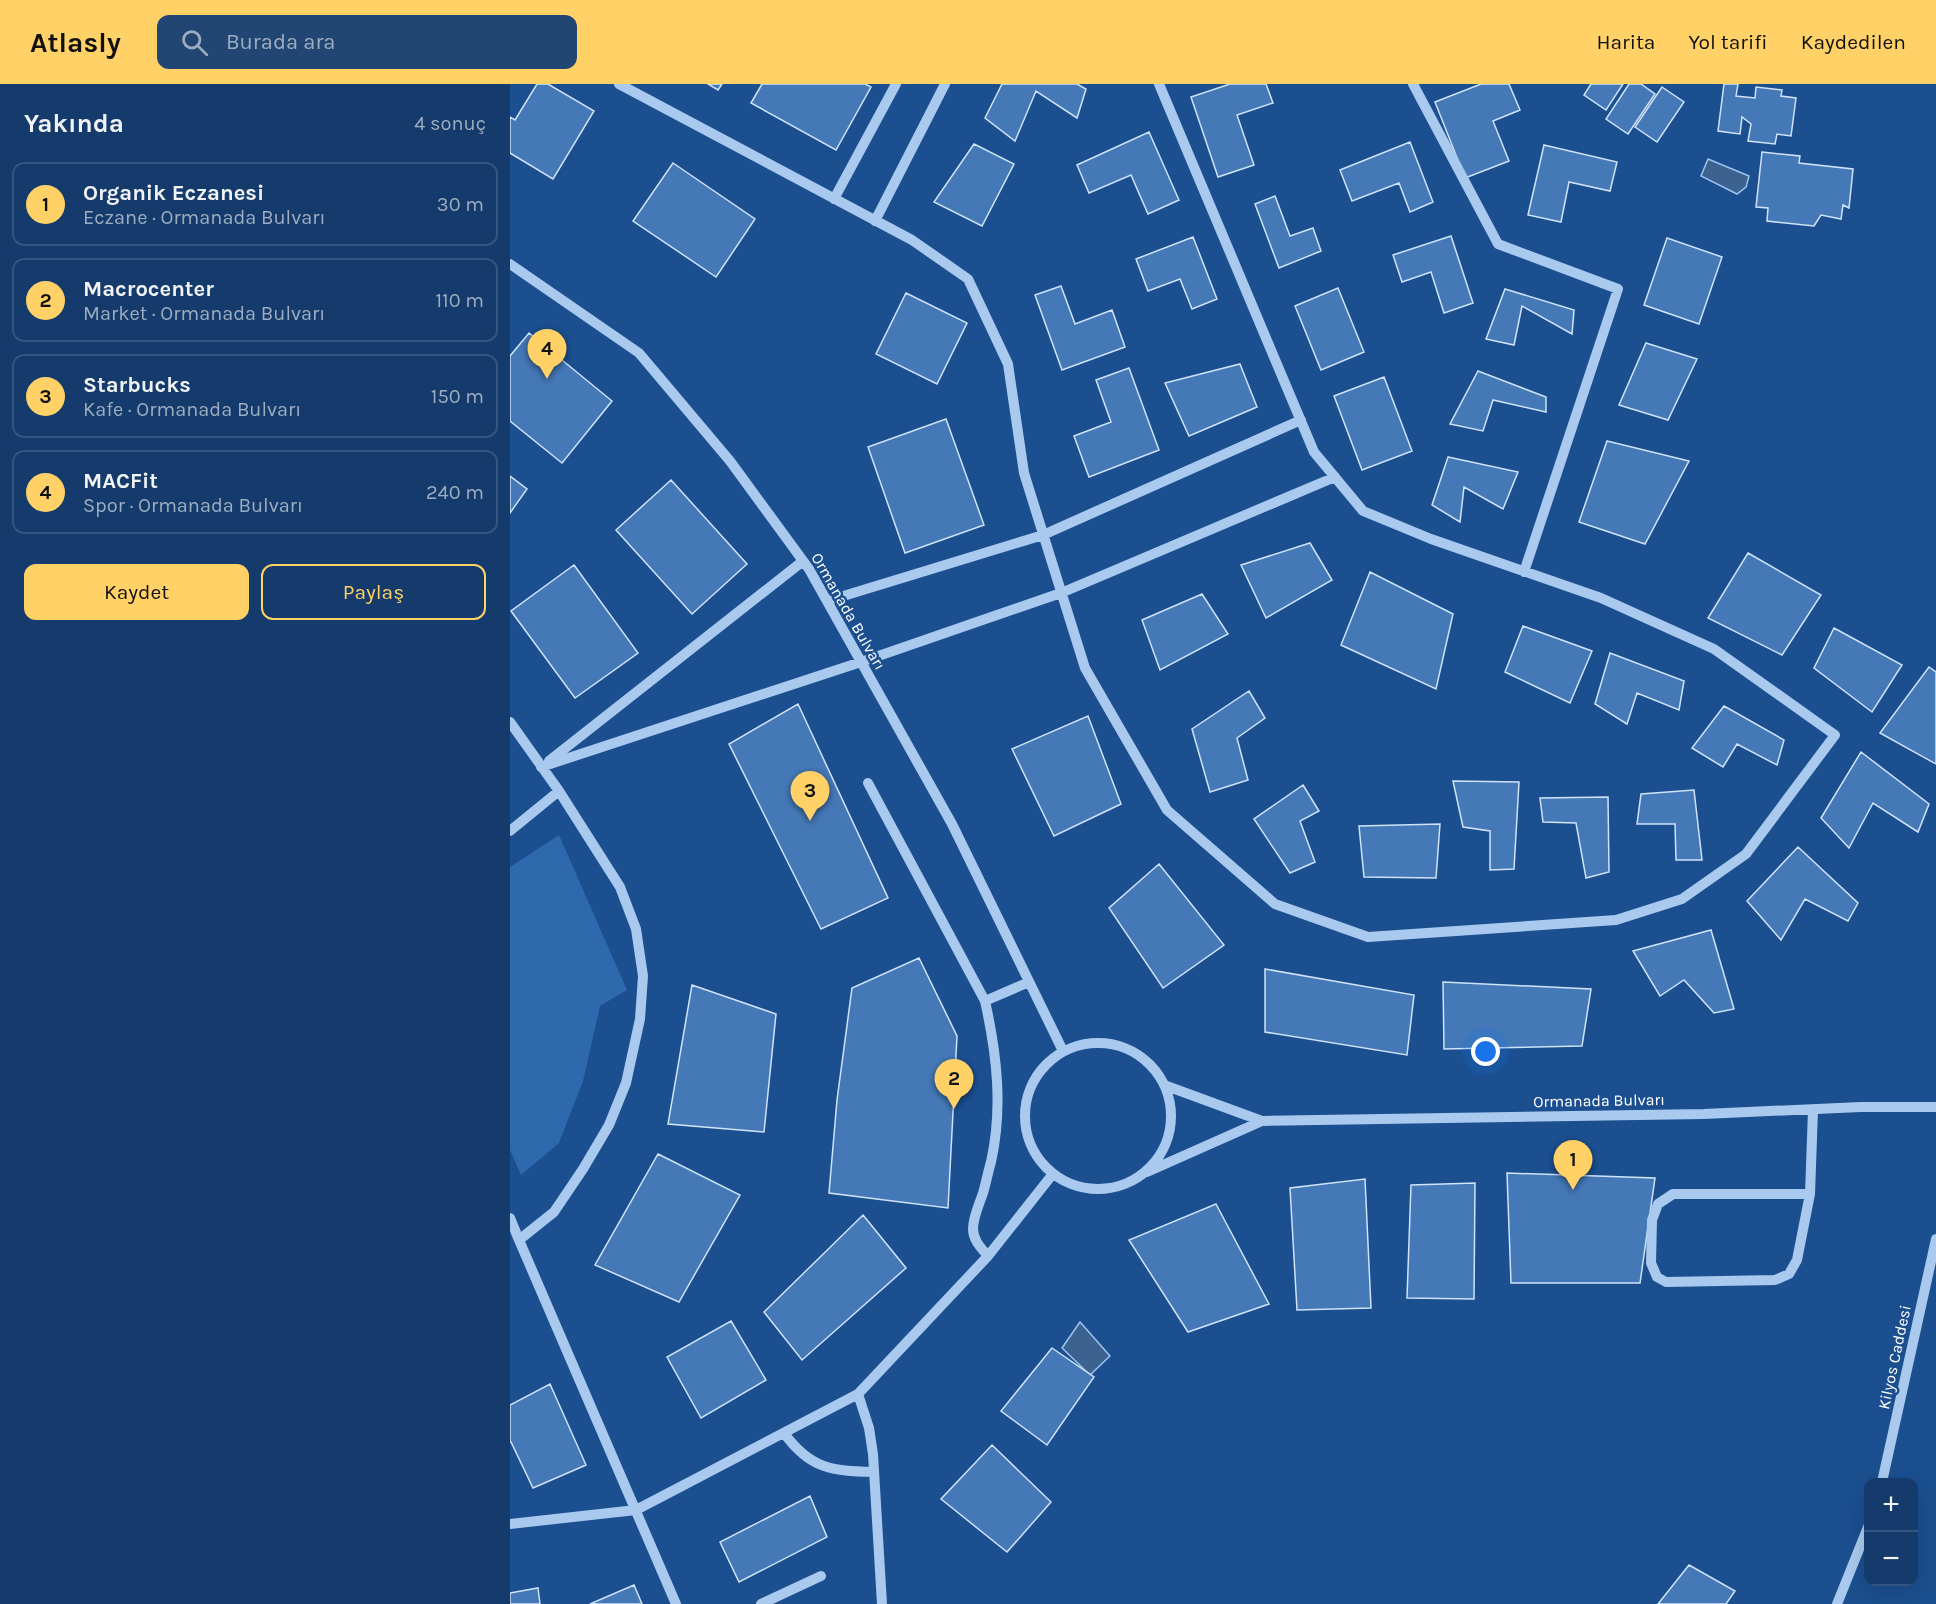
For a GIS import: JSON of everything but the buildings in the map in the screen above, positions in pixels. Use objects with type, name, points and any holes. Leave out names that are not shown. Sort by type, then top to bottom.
[{"type":"street","points":[[619,84],[912,240],[969,279],[1008,364],[1023,473],[1085,668],[1167,810],[1275,904],[1368,937],[1616,920],[1682,899],[1746,854],[1835,735],[1714,649],[1601,598],[1431,539],[1363,511],[1314,452],[1159,84]]},
{"type":"street","points":[[834,198],[896,84]]},
{"type":"street","points":[[875,221],[945,84]]},
{"type":"street","points":[[1413,84],[1498,244],[1618,289],[1524,572]]},
{"type":"street","name":"Ormanada Bulvarı","points":[[510,264],[639,353],[730,461],[803,561],[952,824],[1063,1051]]},
{"type":"street","points":[[827,601],[1042,535],[1301,420]]},
{"type":"street","points":[[541,767],[861,662],[1061,593],[1335,477]]},
{"type":"street","points":[[541,767],[803,561]]},
{"type":"street","points":[[510,722],[620,887],[636,929],[644,976],[640,1019],[626,1083],[609,1125],[554,1212],[519,1240]]},
{"type":"street","points":[[868,783],[985,1001],[997,1066],[998,1098],[991,1161],[974,1219],[973,1231],[976,1242],[988,1257]]},
{"type":"street","points":[[510,831],[558,791]]},
{"type":"street","points":[[985,1001],[1029,982]]},
{"type":"street","points":[[1086,1043],[1109,1043],[1132,1050],[1151,1065],[1164,1085],[1171,1108],[1170,1132],[1161,1154],[1144,1173],[1123,1186],[1099,1190],[1074,1186],[1052,1174],[1036,1156],[1026,1133],[1024,1108],[1031,1085],[1044,1065],[1063,1051],[1086,1043]]},
{"type":"street","name":"Ormanada Bulvarı","points":[[1164,1085],[1262,1121],[1936,1107]]},
{"type":"street","points":[[1810,1194],[1672,1194],[1658,1204],[1652,1220],[1651,1263],[1657,1277],[1666,1282],[1775,1280],[1789,1274],[1797,1260],[1810,1194],[1813,1110]]},
{"type":"street","name":"Ormanada Bulvarı","points":[[1144,1173],[1262,1121]]},
{"type":"street","points":[[510,1524],[636,1510],[858,1394],[988,1257],[1052,1174]]},
{"type":"street","points":[[510,1218],[676,1604]]},
{"type":"street","name":"Kilyos Caddesi","points":[[1883,1478],[1936,1239]]},
{"type":"street","points":[[858,1394],[869,1428],[882,1604]]},
{"type":"street","points":[[784,1433],[801,1453],[827,1468],[873,1472]]},
{"type":"street","points":[[1838,1604],[1867,1532]]},
{"type":"street","points":[[761,1604],[821,1576]]},
{"type":"shaded area","points":[[1708,159],[1749,176],[1746,187],[1737,194],[1701,176]]},
{"type":"shaded area","points":[[559,835],[627,990],[600,1006],[583,1081],[559,1143],[521,1175],[510,1150],[510,867]]},
{"type":"shaded area","points":[[1080,1322],[1110,1356],[1090,1375],[1062,1348]]},
{"type":"place","name":"MACFit","points":[[547,379]]},
{"type":"place","name":"Starbucks","points":[[810,821]]},
{"type":"place","name":"Macrocenter","points":[[954,1109]]},
{"type":"place","name":"Organik Eczanesi","points":[[1573,1190]]}]
